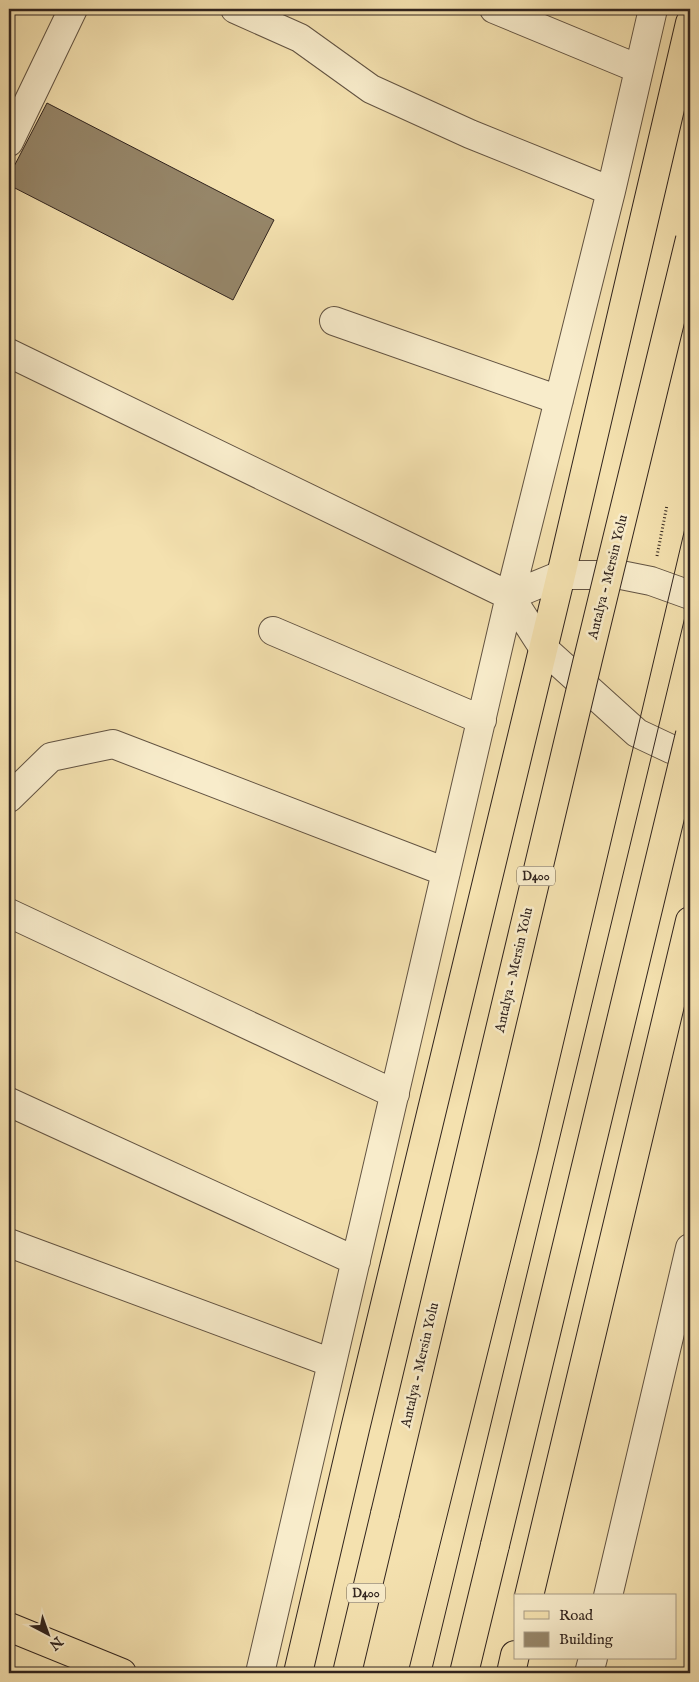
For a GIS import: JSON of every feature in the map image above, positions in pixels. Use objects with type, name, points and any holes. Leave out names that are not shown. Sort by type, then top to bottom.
[{"type":"main road","points":[[298,1673],[359,1410],[544,649],[690,24]]},
{"type":"main road","name":"Antalya - Mersin Yolu","points":[[347,1673],[585,669],[690,239]]},
{"type":"main road","points":[[464,1673],[690,734]]},
{"type":"main road","points":[[529,1594],[690,921]]},
{"type":"main road","points":[[9,1627],[122,1673]]},
{"type":"main road","points":[[511,1673],[514,1660]]},
{"type":"street","points":[[9,142],[73,9]]},
{"type":"street","points":[[235,9],[300,38],[371,89],[470,134],[611,191]]},
{"type":"street","points":[[494,9],[639,69]]},
{"type":"street","points":[[260,1673],[510,596],[611,191],[653,9]]},
{"type":"street","points":[[334,321],[559,400]]},
{"type":"street","points":[[9,353],[510,596],[544,649],[637,733],[690,756]]},
{"type":"street","points":[[510,596],[561,575],[621,575],[651,581],[690,595]]},
{"type":"street","points":[[273,631],[482,720]]},
{"type":"street","points":[[9,798],[51,757],[113,744],[446,872]]},
{"type":"street","points":[[9,913],[395,1094]]},
{"type":"street","points":[[9,1102],[356,1261]]},
{"type":"street","points":[[9,1243],[332,1363]]},
{"type":"street","points":[[608,1594],[690,1248]]},
{"type":"street","points":[[589,1673],[592,1660]]},
{"type":"path","points":[[651,581],[668,505]]},
{"type":"building","points":[[47,103],[274,220],[233,300],[9,185],[9,176]]},
{"type":"tram line","points":[[408,1673],[538,1151],[690,507]]},
{"type":"tram line","points":[[431,1673],[690,596]]}]
